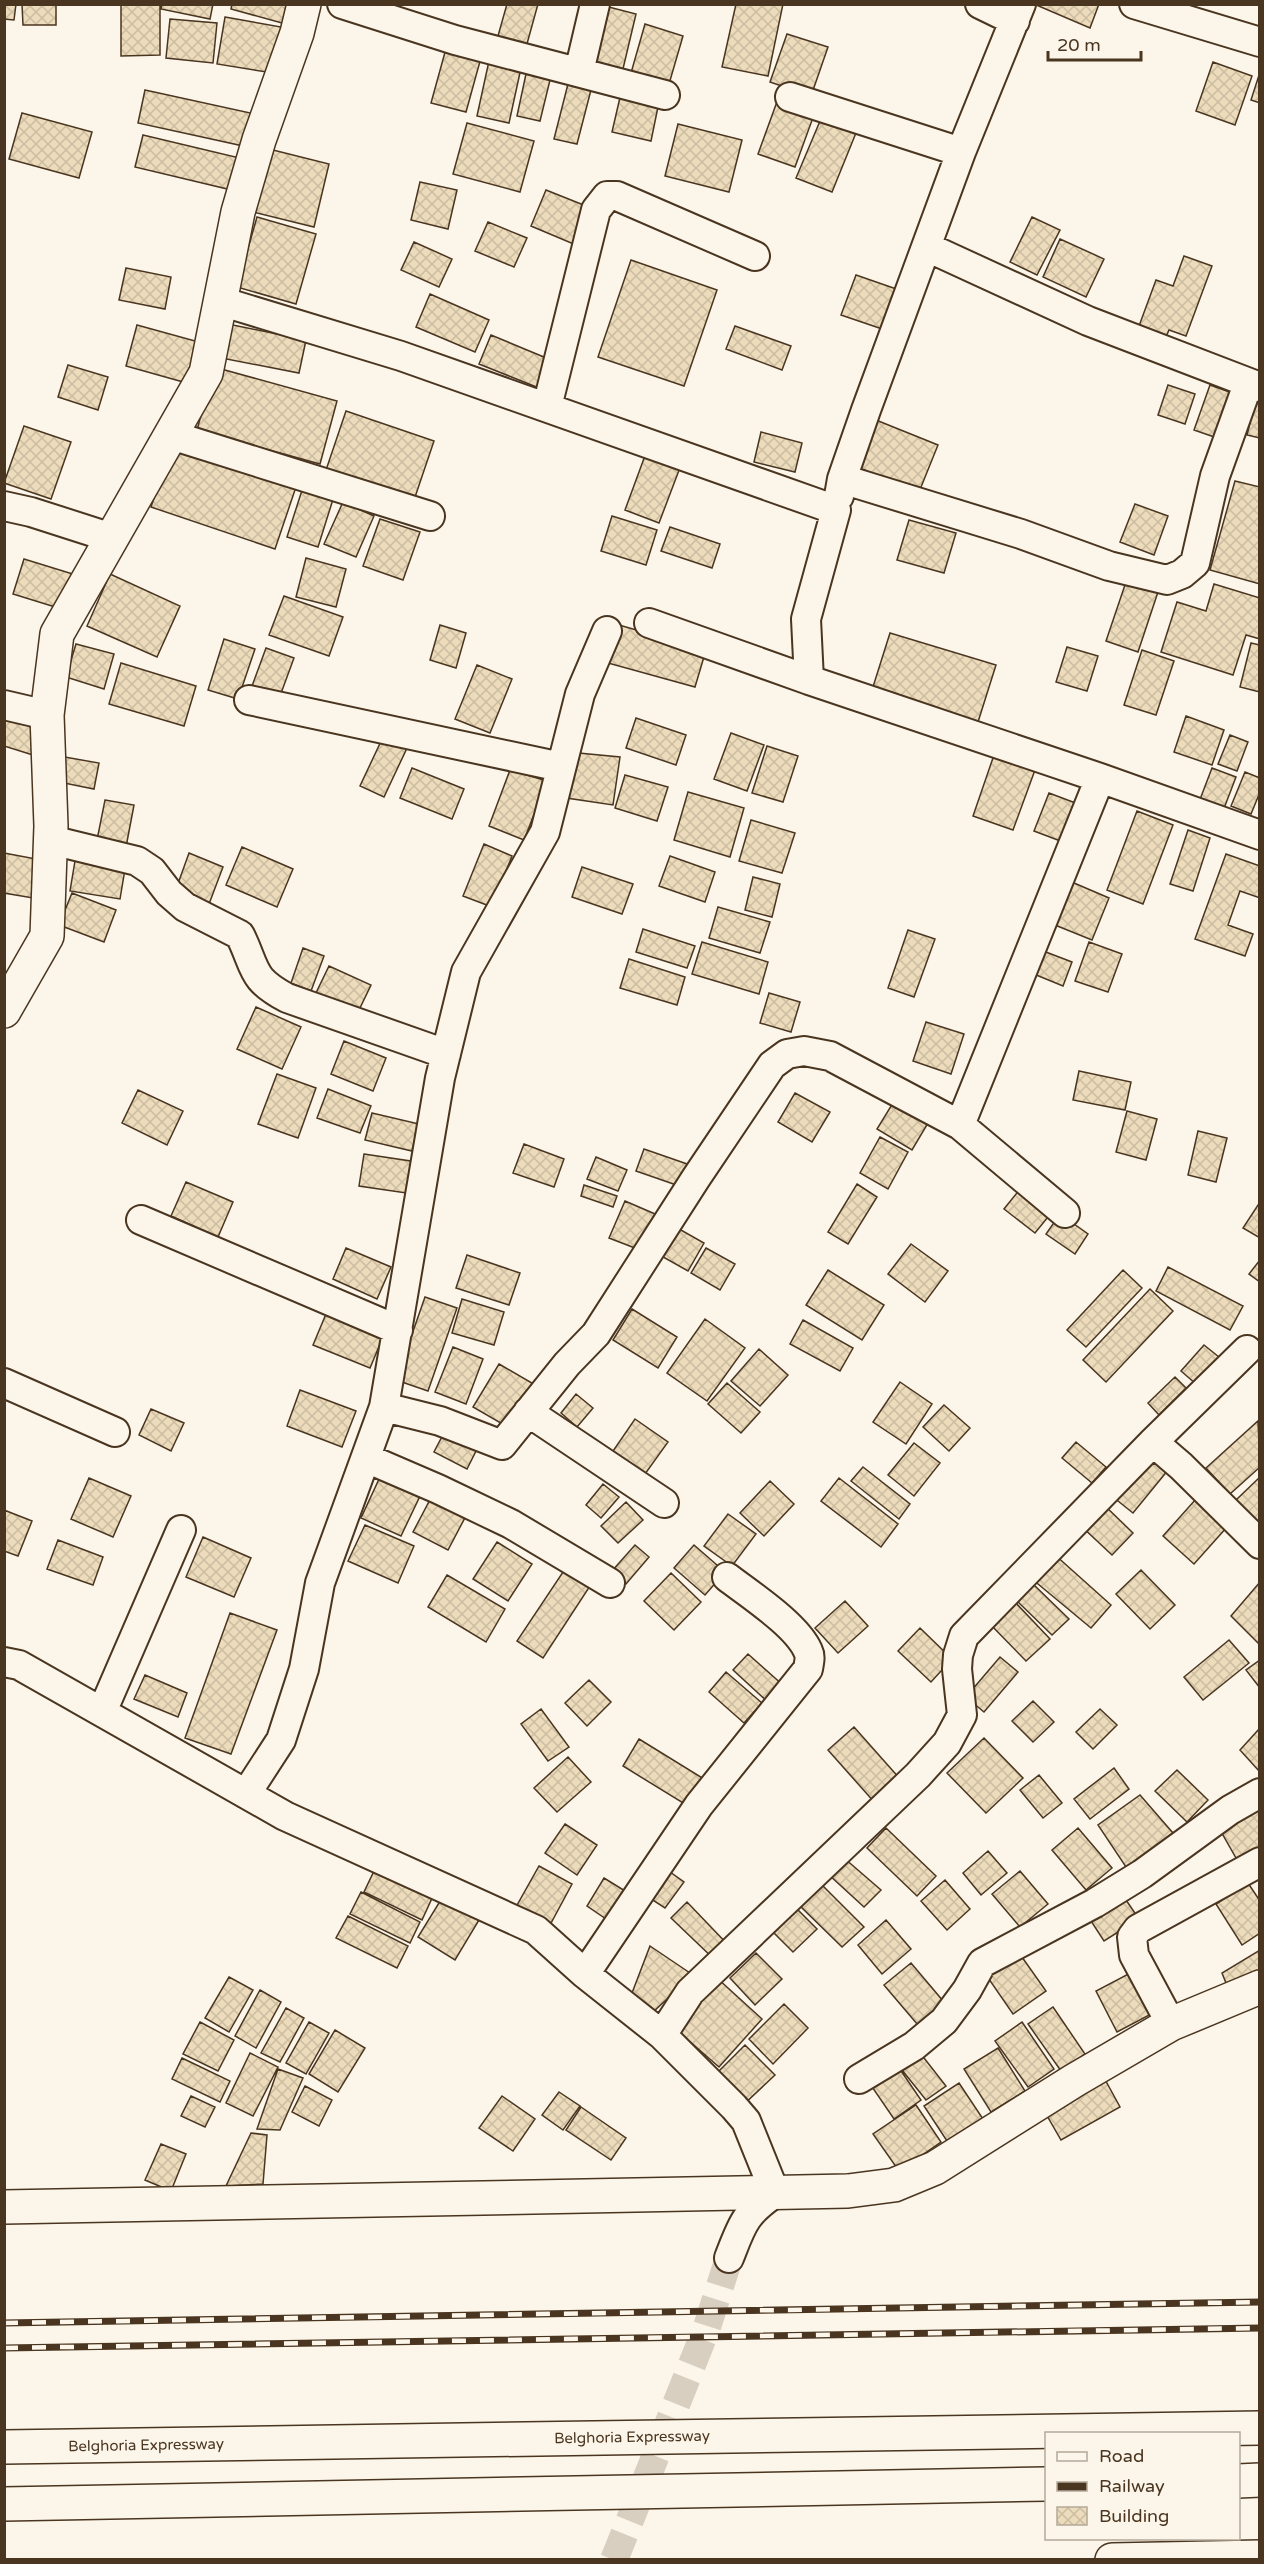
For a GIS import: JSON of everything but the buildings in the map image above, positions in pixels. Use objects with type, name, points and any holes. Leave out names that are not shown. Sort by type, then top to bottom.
[{"type":"main road","points":[[4,1011],[47,936],[51,840],[47,715],[57,634],[206,373],[238,212],[259,140],[297,33],[304,4]]},
{"type":"main road","points":[[4,2207],[775,2193],[848,2191],[894,2185],[935,2168],[1075,2080],[1171,2024],[1260,1987]]},
{"type":"main road","name":"Belghoria Expressway","points":[[4,2447],[1260,2428]]},
{"type":"main road","points":[[1240,2481],[1260,2480]]},
{"type":"main road","points":[[4,2504],[1045,2484]]},
{"type":"main road","points":[[1112,2559],[1260,2558]]},
{"type":"street","points":[[342,4],[455,40],[665,95]]},
{"type":"street","points":[[579,72],[595,4]]},
{"type":"street","points":[[809,680],[806,619],[836,510],[842,478],[961,152],[1018,13],[980,4]]},
{"type":"street","points":[[1134,4],[1260,42]]},
{"type":"street","points":[[790,97],[961,152]]},
{"type":"street","points":[[547,406],[596,210],[607,196],[617,196],[755,256]]},
{"type":"street","points":[[842,478],[1021,534],[1109,566],[1167,580],[1182,574],[1196,563],[1215,476],[1254,386],[1088,321],[927,247]]},
{"type":"street","points":[[220,301],[401,356],[836,510]]},
{"type":"street","points":[[171,435],[430,516]]},
{"type":"street","points":[[4,506],[31,512],[112,538]]},
{"type":"street","points":[[649,623],[1260,835]]},
{"type":"street","points":[[246,1794],[280,1740],[304,1669],[320,1583],[384,1407],[446,1054],[466,972],[544,832],[580,694],[606,631]]},
{"type":"street","points":[[249,700],[561,767]]},
{"type":"street","points":[[4,705],[47,715]]},
{"type":"street","points":[[960,1125],[1100,778]]},
{"type":"street","points":[[51,840],[137,861],[153,871],[169,893],[180,903],[240,935],[257,978],[269,989],[287,998],[446,1054]]},
{"type":"street","points":[[384,1407],[440,1421],[502,1445],[567,1364],[596,1334],[772,1065],[787,1054],[804,1051],[830,1056],[960,1125],[1065,1213]]},
{"type":"street","points":[[141,1220],[398,1330]]},
{"type":"street","points":[[662,2035],[690,1992],[910,1783],[947,1743],[962,1715],[957,1669],[958,1655],[964,1636],[1153,1442],[1247,1350]]},
{"type":"street","points":[[4,1383],[115,1432]]},
{"type":"street","points":[[528,1412],[664,1503]]},
{"type":"street","points":[[1153,1442],[1181,1466],[1260,1544]]},
{"type":"street","points":[[366,1458],[511,1524],[610,1583]]},
{"type":"street","points":[[102,1712],[181,1530]]},
{"type":"street","points":[[585,1974],[699,1805],[808,1669],[810,1659],[808,1650],[801,1639],[778,1616],[727,1577]]},
{"type":"street","points":[[4,1662],[19,1665],[285,1816],[536,1930],[585,1974],[662,2035],[746,2121],[775,2193],[755,2206],[743,2222],[729,2258]]},
{"type":"street","points":[[859,2079],[914,2046],[944,2021],[967,1990],[982,1963],[1095,1904],[1142,1874],[1230,1810],[1260,1793]]},
{"type":"street","points":[[1171,2024],[1134,1955],[1132,1937],[1138,1929],[1260,1862]]},
{"type":"tunnel","points":[[614,2560],[707,2327],[729,2258]]},
{"type":"railway","points":[[4,2323],[1260,2302]]},
{"type":"railway","points":[[4,2348],[1260,2328]]}]
